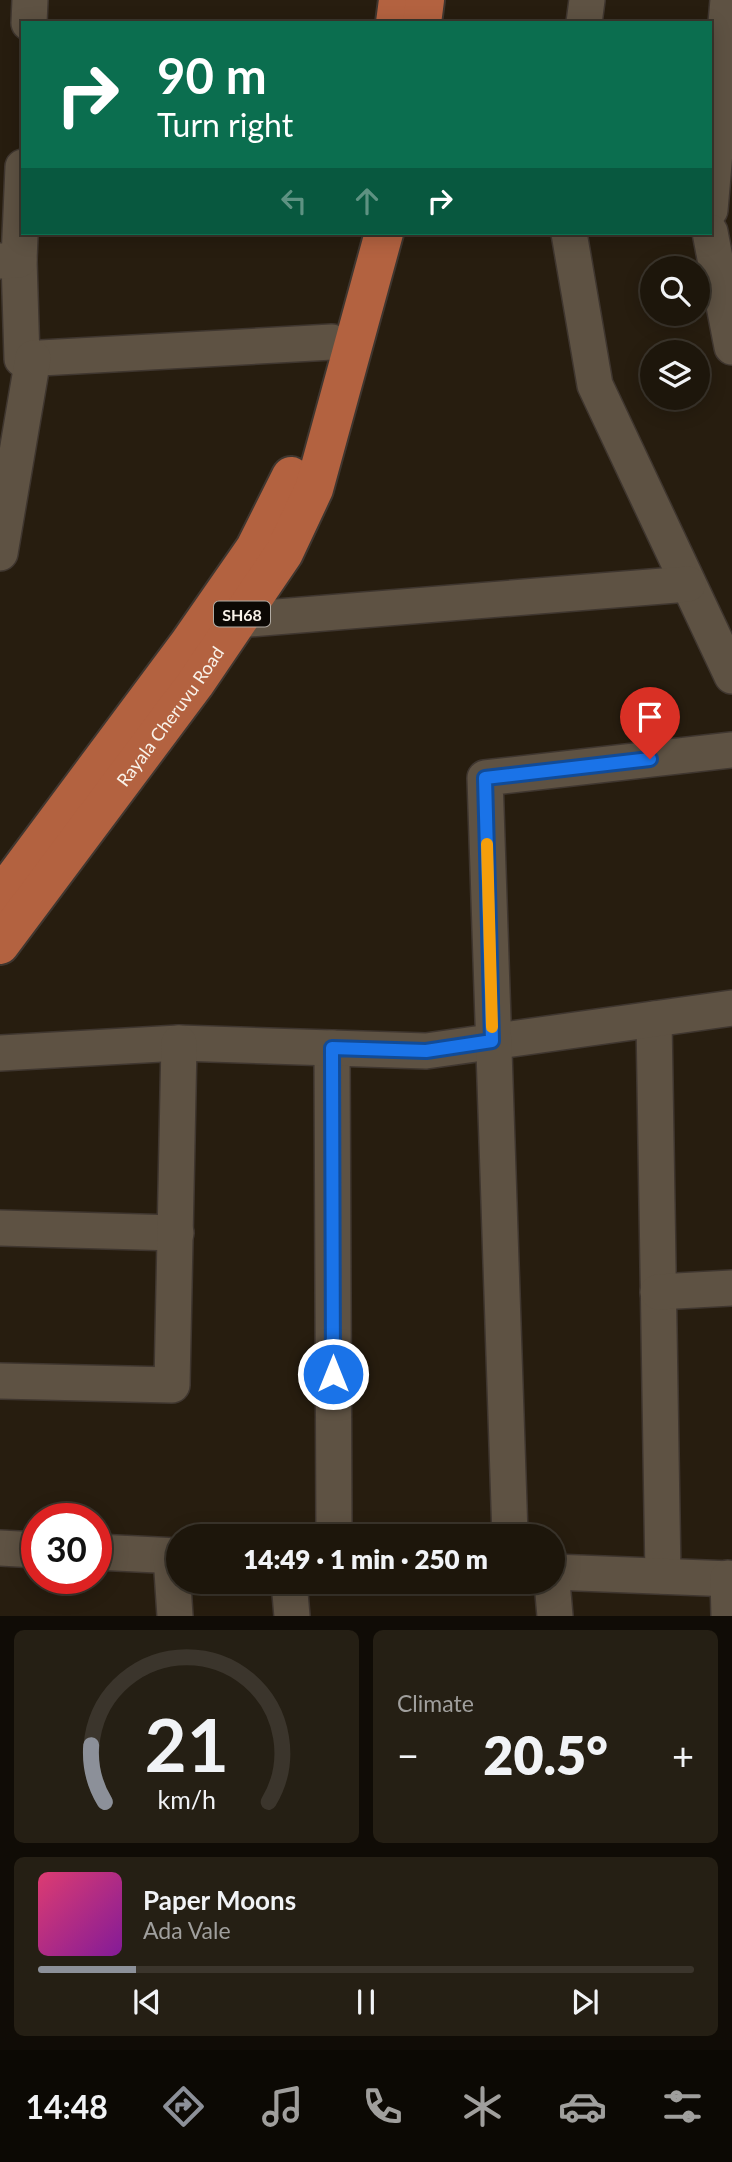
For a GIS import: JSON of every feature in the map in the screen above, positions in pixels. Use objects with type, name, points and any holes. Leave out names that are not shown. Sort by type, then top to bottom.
[{"type":"main road","points":[[395,21],[398,0]]},
{"type":"main road","points":[[422,21],[425,0]]},
{"type":"main road","name":"Rayala Cheruvu Road","points":[[0,897],[189,643],[254,548],[277,508],[295,468],[332,342],[358,235]]},
{"type":"main road","name":"Rayala Cheruvu Road","points":[[0,944],[195,684],[284,552],[314,489],[383,235]]},
{"type":"street","points":[[29,21],[30,0]]},
{"type":"street","points":[[584,21],[587,0]]},
{"type":"street","points":[[712,187],[728,0]]},
{"type":"street","points":[[21,180],[9,260],[22,359],[332,342]]},
{"type":"street","points":[[569,235],[595,385],[732,676]]},
{"type":"street","points":[[711,235],[732,346]]},
{"type":"street","points":[[0,553],[33,358]]},
{"type":"street","points":[[238,620],[688,584]]},
{"type":"street","points":[[510,1524],[485,778],[732,750]]},
{"type":"street","points":[[0,1053],[179,1044],[426,1051],[732,1008]]},
{"type":"street","points":[[654,1019],[663,1576]]},
{"type":"street","points":[[1,1390],[172,1385],[179,1044]]},
{"type":"street","points":[[332,1048],[334,1524]]},
{"type":"street","points":[[0,1228],[176,1233]]},
{"type":"street","points":[[658,1292],[732,1288]]},
{"type":"street","points":[[0,1548],[21,1549]]},
{"type":"street","points":[[112,1553],[166,1556]]},
{"type":"street","points":[[565,1572],[730,1579],[729,1616]]},
{"type":"street","points":[[175,1594],[175,1616]]},
{"type":"street","points":[[290,1594],[292,1616]]},
{"type":"street","points":[[553,1594],[555,1616]]},
{"type":"slow traffic","points":[[487,844],[492,1027]]},
{"type":"route","points":[[333,1374],[332,1048],[426,1051],[492,1041],[485,778],[650,759]]}]
